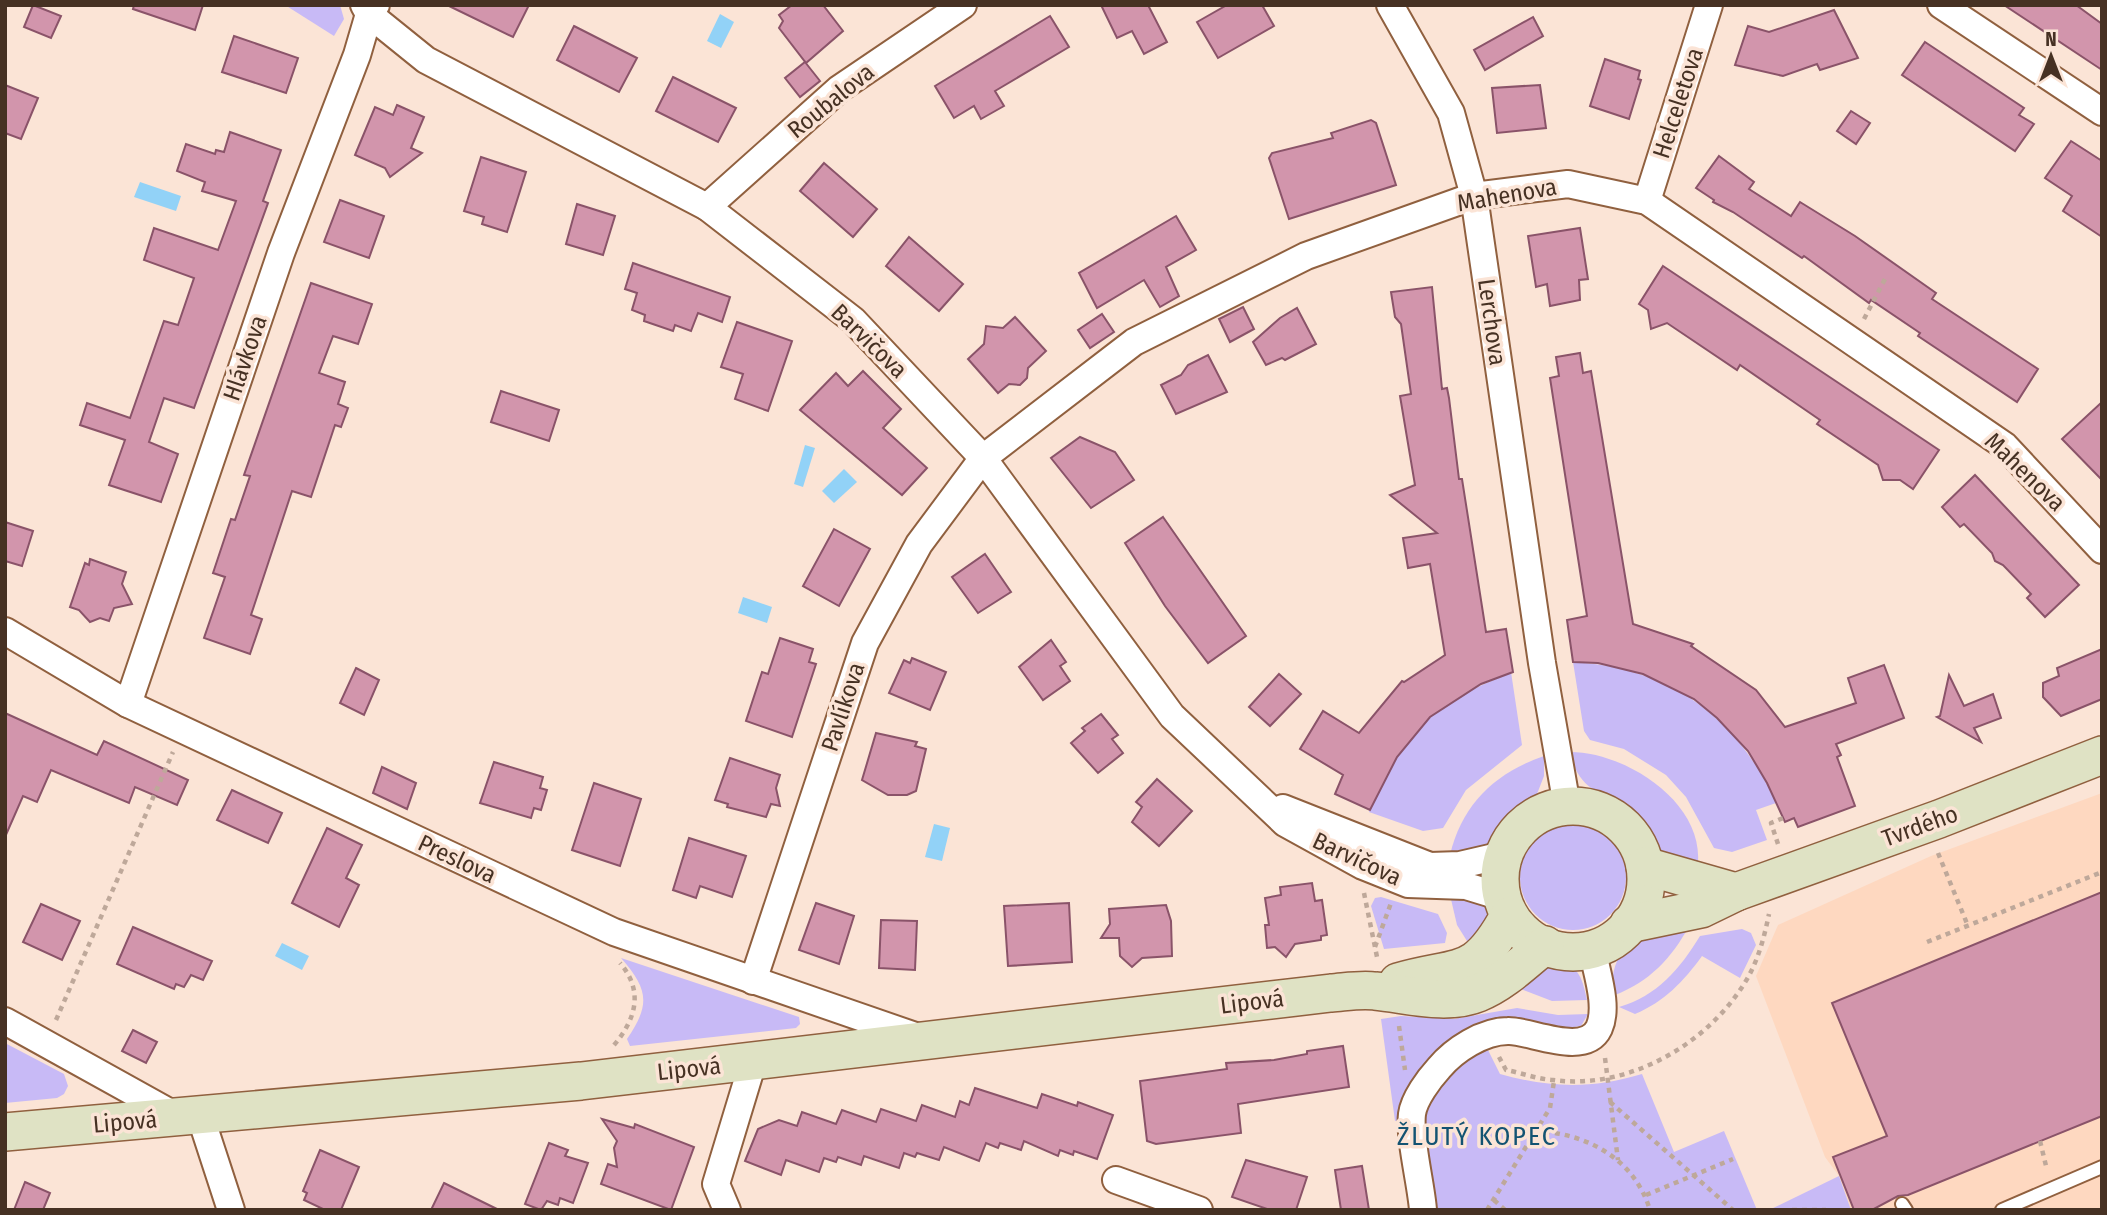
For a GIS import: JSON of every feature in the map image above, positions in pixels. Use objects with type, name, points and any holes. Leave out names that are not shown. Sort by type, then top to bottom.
[{"type":"street","name":"Roubalova","points":[[708,207],[839,89],[964,5]]},
{"type":"street","name":"Lerchova","points":[[1390,5],[1451,113],[1474,196],[1541,656],[1567,806]]},
{"type":"street","name":"Helceletova","points":[[1647,201],[1709,5]]},
{"type":"street","points":[[1941,5],[2102,112]]},
{"type":"street","name":"Barvičova","points":[[370,8],[426,60],[708,207],[853,320],[983,458],[1172,716],[1266,802],[1285,823],[1363,866],[1408,884],[1466,886],[1506,906]]},
{"type":"street","name":"Hlávkova","points":[[128,704],[276,266],[357,55],[370,8]]},
{"type":"street","name":"Mahenova","points":[[983,458],[1134,342],[1306,256],[1474,196],[1568,184],[1647,201],[2004,446],[2102,550]]},
{"type":"street","name":"Pavlíkova","points":[[753,981],[865,643],[919,544],[983,458]]},
{"type":"street","name":"Preslova","points":[[5,631],[128,704],[614,932],[930,1041]]},
{"type":"street","name":"Tvrdého","points":[[1629,924],[1701,909],[1736,892],[1939,820],[2102,755]]},
{"type":"street","name":"Barvičova","points":[[1266,802],[1430,866],[1460,865],[1503,855]]},
{"type":"street","points":[[1567,806],[1589,807],[1609,815],[1626,828],[1639,846],[1645,866],[1645,891],[1637,915],[1620,935],[1592,948],[1573,952],[1545,945],[1526,935],[1506,906],[1500,877],[1503,855],[1513,836],[1528,821],[1546,810],[1567,806]]},
{"type":"street","points":[[1645,866],[1736,892]]},
{"type":"street","name":"Lipová","points":[[5,1132],[581,1081],[753,1062],[930,1041],[1374,974],[1423,975],[1452,971],[1476,962],[1493,946],[1506,906]]},
{"type":"street","name":"Lipová","points":[[1374,974],[1414,997],[1454,998],[1476,994],[1498,982],[1545,945]]},
{"type":"street","points":[[1423,1210],[1412,1112],[1429,1079],[1448,1057],[1489,1035],[1508,1031],[1572,1042],[1596,1032],[1600,1026],[1601,1004],[1592,948]]},
{"type":"street","points":[[5,1021],[189,1116],[231,1210]]},
{"type":"street","points":[[727,1210],[716,1184],[753,1062]]},
{"type":"street","points":[[1116,1180],[1199,1210]]},
{"type":"lane","points":[[2006,1209],[2102,1167]]},
{"type":"path","points":[[1865,318],[1885,279]]},
{"type":"path","points":[[56,1021],[175,746]]},
{"type":"path","points":[[1779,847],[1771,823],[1783,818]]},
{"type":"path","points":[[1932,843],[1948,871],[1968,926]]},
{"type":"path","points":[[1927,942],[2102,872]]},
{"type":"path","points":[[1366,881],[1364,894],[1374,948],[1374,974]]},
{"type":"path","points":[[1374,948],[1394,893]]},
{"type":"path","points":[[1489,1035],[1506,1070],[1554,1081],[1606,1078],[1654,1063],[1690,1041],[1714,1021],[1744,984],[1761,948],[1770,909]]},
{"type":"path","points":[[606,1055],[633,1018],[635,986],[626,970]]},
{"type":"path","points":[[1399,1024],[1412,1112]]},
{"type":"path","points":[[1606,1078],[1618,1161]]},
{"type":"path","points":[[1487,1210],[1550,1108],[1554,1081]]},
{"type":"path","points":[[1610,1102],[1733,1210]]},
{"type":"path","points":[[1535,1131],[1561,1132],[1586,1139],[1634,1175],[1646,1195],[1650,1210]]},
{"type":"path","points":[[1646,1195],[1733,1159]]},
{"type":"path","points":[[1494,1200],[1505,1210]]},
{"type":"path","points":[[1792,1210],[1826,1210]]},
{"type":"shaded area","points":[[285,5],[340,5],[344,19],[334,36]]},
{"type":"shaded area","points":[[1573,662],[1607,666],[1639,674],[1669,686],[1720,721],[1760,772],[1776,803],[1756,810],[1767,840],[1732,852],[1714,848],[1686,797],[1666,775],[1624,749],[1590,740],[1584,731]]},
{"type":"shaded area","points":[[1511,672],[1522,745],[1466,790],[1443,828],[1423,831],[1369,812],[1389,766],[1422,724],[1447,703]]},
{"type":"shaded area","points":[[1570,752],[1592,754],[1616,761],[1659,787],[1677,804],[1690,824],[1697,846],[1697,870],[1662,854],[1628,811],[1585,783],[1574,766]]},
{"type":"shaded area","points":[[1544,756],[1544,776],[1537,794],[1484,847],[1450,855],[1463,820],[1483,793],[1510,771]]},
{"type":"shaded area","points":[[2102,793],[2102,1210],[1851,1210],[1839,1176],[1825,1157],[1756,976],[1778,925],[1931,856]]},
{"type":"shaded area","points":[[1573,824],[1593,828],[1610,840],[1622,857],[1626,877],[1622,897],[1610,914],[1593,926],[1573,930],[1553,926],[1536,914],[1524,897],[1520,877],[1524,857],[1536,840],[1553,828]]},
{"type":"shaded area","points":[[1450,895],[1483,902],[1491,913],[1472,949],[1457,925]]},
{"type":"shaded area","points":[[1381,897],[1438,914],[1447,933],[1445,943],[1384,949],[1371,906],[1375,898]]},
{"type":"shaded area","points":[[1689,926],[1658,968],[1639,983],[1615,995],[1615,966],[1632,941],[1640,935],[1654,931]]},
{"type":"shaded area","points":[[1742,929],[1751,933],[1756,945],[1740,978],[1702,956],[1681,982],[1655,1003],[1635,1014],[1619,1007],[1645,996],[1666,980],[1700,936]]},
{"type":"shaded area","points":[[621,958],[799,1017],[800,1024],[796,1028],[630,1046],[627,1039],[640,1016],[643,997],[637,979]]},
{"type":"shaded area","points":[[1548,964],[1572,968],[1580,976],[1587,1000],[1552,1001],[1513,986]]},
{"type":"shaded area","points":[[1517,1008],[1558,1015],[1588,1014],[1581,1026],[1561,1029],[1502,1019],[1402,1120],[1395,1121],[1381,1019],[1401,1016],[1454,1019]]},
{"type":"shaded area","points":[[5,1043],[64,1074],[68,1086],[64,1094],[57,1098],[5,1103]]},
{"type":"shaded area","points":[[1487,1048],[1500,1074],[1518,1079],[1571,1085],[1606,1082],[1642,1074],[1674,1152],[1724,1131],[1757,1210],[1434,1210],[1424,1119],[1440,1086],[1466,1061]]},
{"type":"shaded area","points":[[1839,1176],[1851,1210],[1769,1210]]},
{"type":"water","points":[[720,14],[734,22],[721,48],[707,41]]},
{"type":"water","points":[[140,182],[181,196],[176,211],[134,197]]},
{"type":"water","points":[[805,445],[815,448],[803,487],[794,484]]},
{"type":"water","points":[[844,469],[857,482],[834,503],[822,491]]},
{"type":"water","points":[[743,597],[772,607],[767,623],[738,613]]},
{"type":"water","points":[[934,824],[950,828],[942,861],[925,857]]},
{"type":"water","points":[[282,943],[309,956],[302,970],[275,956]]},
{"type":"building","points":[[33,5],[61,16],[51,38],[24,27]]},
{"type":"building","points":[[134,5],[203,5],[195,30],[133,9]]},
{"type":"building","points":[[447,5],[529,5],[513,37]]},
{"type":"building","points":[[792,5],[823,5],[843,31],[806,63],[779,28],[783,21],[779,15]]},
{"type":"building","points":[[1101,5],[1148,5],[1167,42],[1144,54],[1132,31],[1117,38]]},
{"type":"building","points":[[1227,5],[1262,5],[1274,26],[1218,58],[1197,22]]},
{"type":"building","points":[[2004,5],[2076,5],[2102,24],[2102,70]]},
{"type":"building","points":[[1834,10],[1858,58],[1820,70],[1817,64],[1783,76],[1735,65],[1748,26],[1769,32]]},
{"type":"building","points":[[1050,16],[1069,47],[995,91],[1004,106],[981,119],[974,106],[954,118],[935,86]]},
{"type":"building","points":[[1533,17],[1543,36],[1485,70],[1474,50]]},
{"type":"building","points":[[574,26],[637,58],[619,92],[557,60]]},
{"type":"building","points":[[234,36],[298,58],[286,93],[222,72]]},
{"type":"building","points":[[1925,42],[2024,108],[2019,115],[2034,124],[2015,151],[1902,75]]},
{"type":"building","points":[[1605,59],[1640,71],[1638,79],[1641,80],[1629,119],[1590,106]]},
{"type":"building","points":[[805,62],[820,81],[800,97],[785,78]]},
{"type":"building","points":[[673,77],[736,108],[718,142],[656,111]]},
{"type":"building","points":[[5,85],[38,98],[21,139],[5,133]]},
{"type":"building","points":[[1540,85],[1546,128],[1497,133],[1492,88]]},
{"type":"building","points":[[397,105],[424,117],[411,148],[422,153],[390,177],[385,168],[355,155],[375,107],[393,115]]},
{"type":"building","points":[[1851,111],[1870,123],[1856,144],[1837,131]]},
{"type":"building","points":[[1371,120],[1376,123],[1396,185],[1289,219],[1269,158],[1272,153],[1333,138],[1331,133]]},
{"type":"building","points":[[230,132],[281,150],[263,201],[268,203],[194,408],[164,398],[149,442],[178,454],[161,502],[109,485],[125,440],[80,425],[87,403],[130,418],[164,321],[178,325],[194,278],[144,260],[154,228],[218,250],[236,201],[202,191],[205,182],[177,171],[186,144],[215,154],[216,150],[224,152]]},
{"type":"building","points":[[2071,141],[2102,161],[2102,237],[2063,211],[2072,196],[2045,178]]},
{"type":"building","points":[[1719,156],[1754,182],[1749,189],[1791,216],[1800,202],[1855,236],[1936,293],[1932,299],[2038,369],[2017,402],[1918,336],[1920,333],[1871,300],[1869,303],[1804,256],[1802,258],[1733,212],[1713,202],[1714,200],[1696,188]]},
{"type":"building","points":[[481,157],[526,172],[507,232],[482,224],[484,217],[464,211]]},
{"type":"building","points":[[824,163],[877,209],[853,237],[800,191]]},
{"type":"building","points":[[340,200],[384,216],[369,258],[324,242]]},
{"type":"building","points":[[577,204],[615,216],[603,255],[566,244]]},
{"type":"building","points":[[1176,216],[1196,250],[1166,267],[1179,296],[1160,307],[1144,280],[1097,308],[1079,273]]},
{"type":"building","points":[[1580,228],[1588,279],[1579,280],[1580,300],[1550,306],[1547,284],[1536,287],[1528,236]]},
{"type":"building","points":[[909,237],[963,284],[939,311],[886,266]]},
{"type":"building","points":[[633,263],[730,297],[722,322],[698,313],[691,331],[675,325],[673,331],[644,321],[645,315],[632,310],[637,293],[625,289]]},
{"type":"building","points":[[1663,266],[1939,450],[1913,489],[1900,480],[1883,480],[1878,465],[1817,424],[1820,420],[1740,365],[1737,370],[1667,323],[1651,329],[1648,310],[1639,304]]},
{"type":"building","points":[[311,283],[372,304],[358,344],[333,336],[319,373],[345,382],[338,404],[348,408],[341,427],[335,425],[311,497],[292,491],[251,615],[262,619],[250,654],[204,638],[225,577],[213,573],[231,519],[235,520],[250,476],[244,475]]},
{"type":"building","points":[[1432,287],[1442,389],[1447,388],[1449,398],[1459,479],[1462,479],[1486,632],[1506,629],[1513,672],[1481,684],[1430,717],[1397,757],[1370,810],[1335,794],[1343,775],[1300,749],[1323,711],[1359,733],[1402,681],[1445,655],[1430,564],[1408,568],[1403,538],[1437,533],[1390,495],[1415,485],[1400,396],[1411,394],[1401,324],[1395,317],[1391,292]]},
{"type":"building","points":[[1243,307],[1254,329],[1230,342],[1219,319]]},
{"type":"building","points":[[1297,308],[1316,344],[1285,360],[1282,358],[1266,365],[1253,342],[1280,318]]},
{"type":"building","points":[[1102,314],[1114,332],[1090,348],[1078,330]]},
{"type":"building","points":[[1015,317],[1046,351],[1028,368],[1027,378],[1020,385],[1009,384],[998,393],[968,359],[984,344],[986,326],[1003,328]]},
{"type":"building","points":[[737,322],[792,341],[768,411],[735,399],[743,374],[721,367]]},
{"type":"building","points":[[1580,353],[1583,373],[1591,371],[1633,624],[1693,644],[1691,646],[1756,690],[1785,727],[1856,703],[1848,678],[1884,665],[1904,718],[1836,744],[1841,755],[1837,757],[1855,806],[1798,827],[1794,818],[1785,822],[1748,751],[1717,718],[1694,699],[1643,674],[1598,663],[1573,662],[1567,620],[1587,616],[1550,378],[1559,376],[1556,357]]},
{"type":"building","points":[[1208,355],[1227,392],[1176,414],[1161,385],[1181,375],[1188,365]]},
{"type":"building","points":[[863,371],[901,409],[883,428],[927,468],[902,495],[800,410],[836,373],[848,386]]},
{"type":"building","points":[[501,391],[559,410],[549,441],[491,422]]},
{"type":"building","points":[[2102,402],[2102,480],[2062,439]]},
{"type":"building","points":[[1080,437],[1115,452],[1134,480],[1091,508],[1051,458]]},
{"type":"building","points":[[1975,475],[2079,585],[2045,617],[2027,598],[2031,594],[2003,565],[1995,561],[1992,553],[1964,524],[1960,527],[1942,507]]},
{"type":"building","points":[[1163,517],[1246,636],[1208,663],[1165,606],[1125,543]]},
{"type":"building","points":[[5,522],[33,531],[22,566],[5,561]]},
{"type":"building","points":[[834,529],[870,549],[839,606],[803,586]]},
{"type":"building","points":[[985,554],[1011,592],[978,613],[952,577]]},
{"type":"building","points":[[90,559],[126,572],[122,584],[132,604],[114,608],[109,621],[100,618],[90,622],[79,610],[70,607],[85,563],[89,565]]},
{"type":"building","points":[[780,638],[813,649],[809,662],[816,664],[792,737],[746,721],[762,672],[768,674]]},
{"type":"building","points":[[1051,640],[1066,662],[1060,666],[1070,681],[1043,700],[1019,667]]},
{"type":"building","points":[[2102,649],[2102,699],[2061,716],[2043,697],[2043,683],[2059,676],[2057,668]]},
{"type":"building","points":[[912,658],[946,672],[930,710],[889,693],[904,660],[910,663]]},
{"type":"building","points":[[356,668],[379,680],[364,715],[340,703]]},
{"type":"building","points":[[1279,674],[1301,694],[1270,726],[1249,707]]},
{"type":"building","points":[[1949,675],[1964,706],[1993,694],[2001,718],[1974,728],[1981,742],[1937,717],[1940,716]]},
{"type":"building","points":[[5,713],[97,755],[104,741],[188,780],[177,805],[135,787],[129,803],[51,770],[37,802],[23,796],[5,837]]},
{"type":"building","points":[[1101,714],[1118,735],[1112,739],[1123,753],[1098,773],[1071,743],[1085,731],[1082,728]]},
{"type":"building","points":[[876,733],[917,742],[915,746],[926,749],[916,791],[907,795],[888,795],[862,780]]},
{"type":"building","points":[[730,758],[780,775],[776,788],[780,806],[771,804],[766,817],[727,807],[728,804],[715,800]]},
{"type":"building","points":[[494,762],[543,777],[540,788],[547,790],[541,810],[534,808],[531,818],[480,803]]},
{"type":"building","points":[[382,767],[416,783],[407,809],[373,793]]},
{"type":"building","points":[[1157,779],[1192,811],[1159,846],[1132,822],[1142,807],[1136,802]]},
{"type":"building","points":[[594,783],[641,799],[620,866],[572,850]]},
{"type":"building","points":[[232,790],[282,813],[268,843],[217,820]]},
{"type":"building","points":[[327,828],[362,845],[346,878],[359,885],[339,927],[292,903]]},
{"type":"building","points":[[689,838],[746,856],[732,897],[700,886],[696,898],[673,890]]},
{"type":"building","points":[[1312,883],[1315,901],[1322,900],[1327,935],[1321,936],[1321,940],[1295,944],[1286,957],[1275,947],[1267,948],[1265,925],[1269,925],[1265,898],[1281,895],[1280,887]]},
{"type":"building","points":[[2102,892],[2102,1116],[1908,1195],[1898,1196],[1872,1210],[1854,1210],[1833,1157],[1887,1136],[1832,1003]]},
{"type":"building","points":[[816,903],[854,916],[839,964],[799,950]]},
{"type":"building","points":[[1069,903],[1072,962],[1008,966],[1004,906]]},
{"type":"building","points":[[41,904],[80,921],[62,960],[23,942]]},
{"type":"building","points":[[1166,905],[1171,921],[1172,956],[1142,958],[1132,967],[1120,956],[1119,938],[1101,938],[1110,924],[1109,909]]},
{"type":"building","points":[[881,920],[917,921],[915,970],[879,968]]},
{"type":"building","points":[[133,927],[212,961],[203,980],[191,975],[184,987],[176,984],[174,989],[117,964]]},
{"type":"building","points":[[133,1030],[157,1042],[146,1063],[122,1051]]},
{"type":"building","points":[[1343,1046],[1349,1087],[1238,1104],[1241,1133],[1156,1144],[1147,1141],[1140,1081],[1227,1069],[1226,1063],[1274,1060],[1307,1054],[1307,1051]]},
{"type":"building","points":[[975,1088],[1037,1108],[1042,1094],[1077,1106],[1078,1102],[1113,1115],[1097,1159],[1074,1151],[1073,1155],[1060,1150],[1058,1156],[1024,1141],[1021,1150],[1000,1143],[998,1148],[986,1143],[979,1161],[944,1147],[939,1160],[917,1153],[915,1157],[904,1153],[899,1168],[864,1156],[861,1165],[838,1157],[836,1162],[824,1158],[819,1172],[786,1160],[781,1175],[745,1161],[758,1129],[779,1120],[797,1126],[802,1112],[836,1124],[842,1110],[876,1122],[881,1109],[916,1121],[922,1105],[955,1117],[960,1101],[969,1105]]},
{"type":"building","points":[[602,1119],[634,1128],[635,1124],[694,1147],[671,1210],[601,1184],[608,1164],[617,1167],[614,1148],[617,1141]]},
{"type":"building","points":[[549,1143],[568,1150],[565,1156],[588,1163],[573,1203],[560,1198],[558,1205],[547,1201],[541,1210],[525,1204]]},
{"type":"building","points":[[320,1150],[359,1167],[341,1210],[325,1210],[304,1200],[307,1193],[303,1191]]},
{"type":"building","points":[[1246,1160],[1307,1177],[1296,1210],[1270,1210],[1232,1197]]},
{"type":"building","points":[[1362,1166],[1369,1210],[1341,1210],[1335,1170]]},
{"type":"building","points":[[25,1182],[50,1193],[43,1210],[14,1210]]},
{"type":"building","points":[[444,1183],[499,1210],[431,1210]]},
{"type":"district","name":"ŽLUTÝ KOPEC","points":[[1477,1136]]}]
